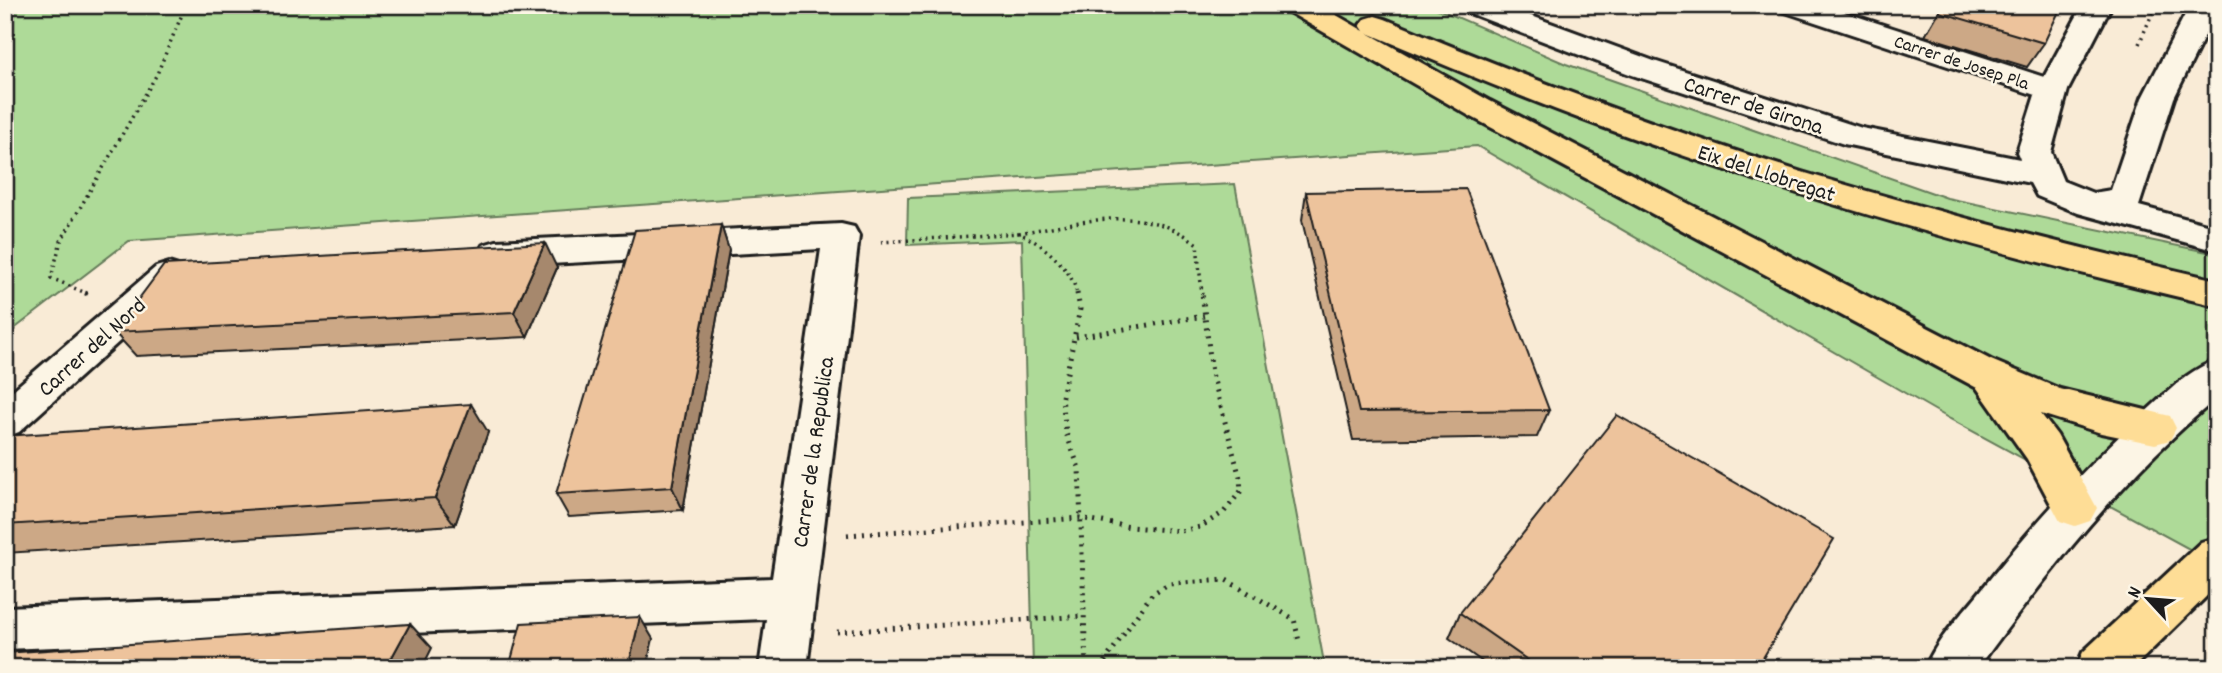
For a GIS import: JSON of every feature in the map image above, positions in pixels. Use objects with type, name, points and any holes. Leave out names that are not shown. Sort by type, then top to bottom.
[{"type":"highway","points":[[1297,5],[1479,108],[1953,357],[1993,381],[2092,416],[2155,428]]},
{"type":"highway","name":"Eix del Llobregat","points":[[1331,5],[1493,76],[1590,113],[1863,203],[1994,240],[2217,292]]},
{"type":"highway","points":[[1993,381],[2042,447],[2075,508]]},
{"type":"highway","points":[[2100,668],[2217,556]]},
{"type":"street","name":"Carrer de Girona","points":[[1474,5],[1643,68],[1856,137],[2043,175]]},
{"type":"street","name":"Carrer de Josep Pla","points":[[1792,5],[2052,90]]},
{"type":"street","points":[[2098,5],[2052,90],[2034,152],[2049,188],[2090,205],[2217,239]]},
{"type":"street","points":[[2090,205],[2125,200],[2158,98],[2205,5]]},
{"type":"street","points":[[2211,5],[2217,10]]},
{"type":"street","points":[[467,255],[841,240]]},
{"type":"street","name":"Carrer de la Republica","points":[[787,634],[841,240]]},
{"type":"street","name":"Carrer del Nord","points":[[5,421],[136,305],[190,269]]},
{"type":"street","points":[[1950,668],[2075,508],[2155,428],[2217,375]]},
{"type":"street","points":[[5,628],[787,634]]},
{"type":"path","points":[[136,305],[78,292],[51,278],[61,241],[157,74],[186,5]]},
{"type":"path","points":[[800,539],[1080,518],[1130,527],[1181,531],[1200,527],[1224,512],[1241,491],[1241,471],[1228,434],[1208,358],[1197,244],[1188,233],[1170,224],[1143,219],[1090,222],[1019,233],[841,240]]},
{"type":"path","points":[[1019,233],[1030,238],[1061,264],[1074,282],[1080,309],[1062,397],[1066,433],[1079,468],[1086,668]]},
{"type":"path","points":[[1076,337],[1204,316]]},
{"type":"path","points":[[1100,668],[1152,594],[1168,584],[1226,580],[1294,619],[1299,641]]},
{"type":"path","points":[[787,634],[1084,616]]},
{"type":"green space","points":[[5,5],[1429,5],[1566,64],[1947,198],[2217,254],[2217,564],[1950,419],[1477,146],[129,241],[5,336]]},
{"type":"green space","points":[[1235,184],[1325,668],[1033,668],[1022,240],[907,245],[908,198]]},
{"type":"building","points":[[1943,5],[2062,5],[2044,43],[1939,12]]},
{"type":"building","points":[[1466,189],[1549,410],[1359,412],[1306,192]]},
{"type":"building","points":[[721,225],[672,487],[556,494],[635,230]]},
{"type":"building","points":[[545,243],[514,312],[114,332],[164,265]]},
{"type":"building","points":[[471,404],[435,498],[5,525],[5,436]]},
{"type":"building","points":[[1617,415],[1834,539],[1757,668],[1539,668],[1460,613]]},
{"type":"building","points":[[640,617],[628,668],[509,668],[521,623]]},
{"type":"building","points":[[410,624],[386,668],[5,668],[5,653]]}]
